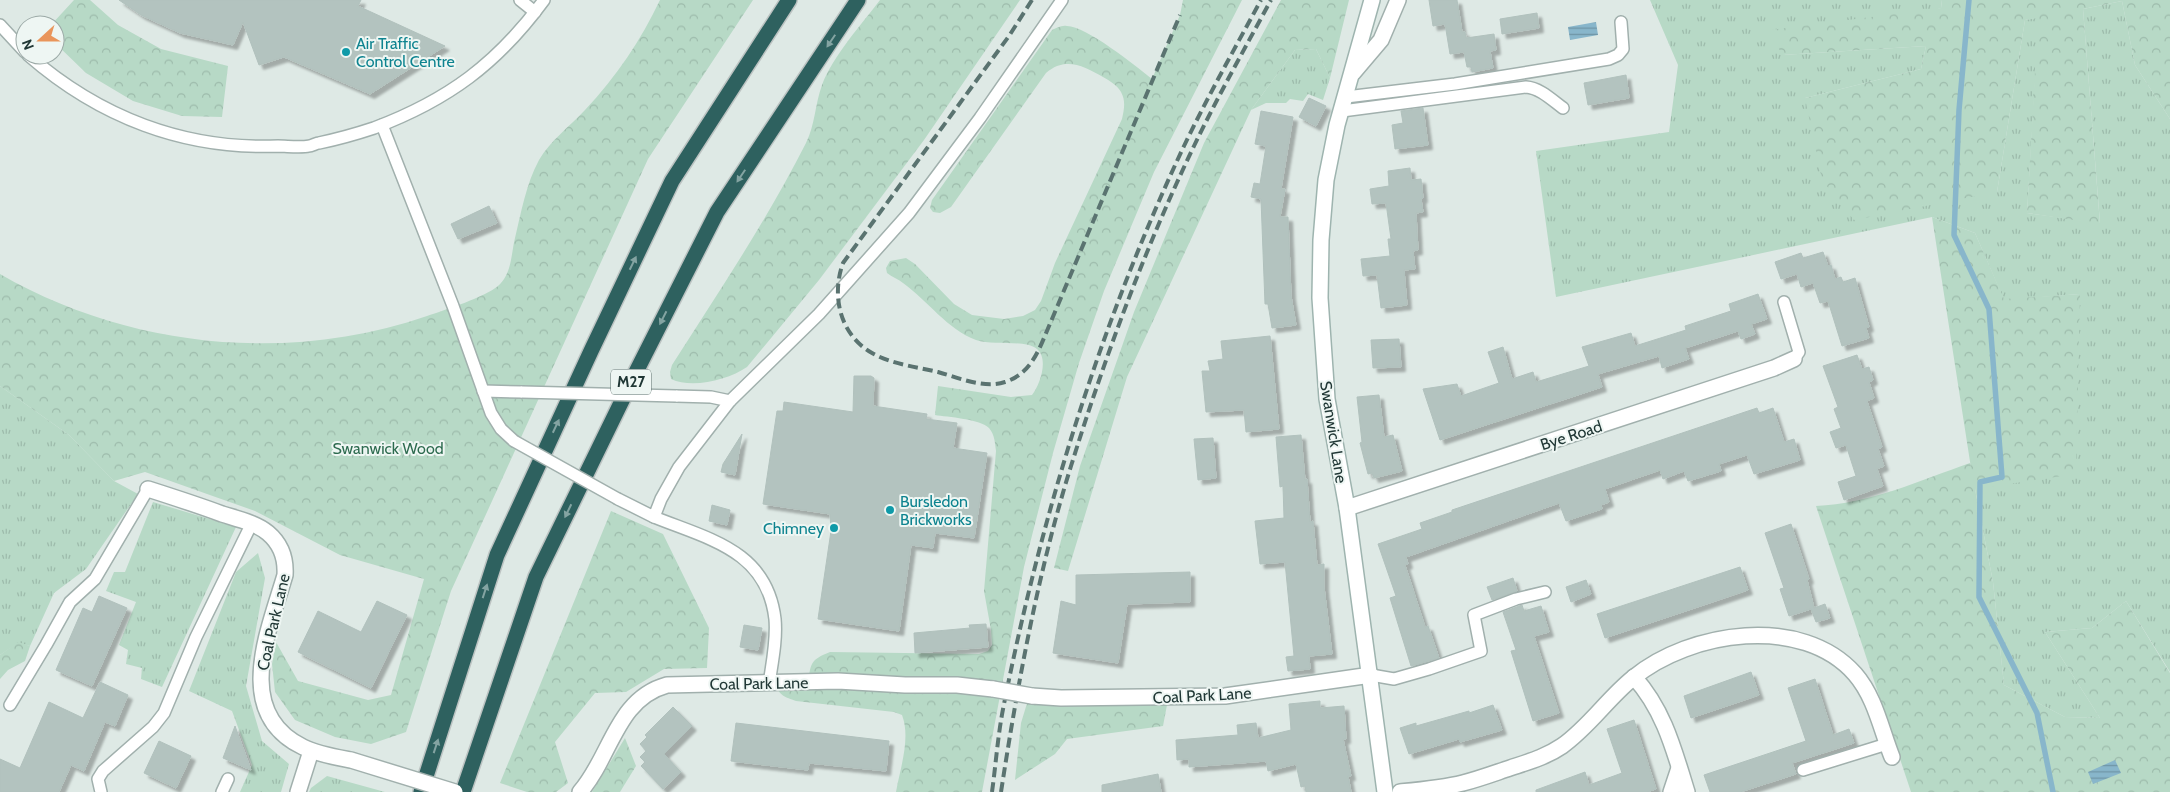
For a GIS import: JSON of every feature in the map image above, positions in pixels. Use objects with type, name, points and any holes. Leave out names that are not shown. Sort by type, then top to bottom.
[{"type":"highway","points":[[421,792],[497,555],[590,351],[672,181],[789,0]]},
{"type":"highway","name":"M27","points":[[463,792],[536,577],[635,374],[717,212],[858,0]]},
{"type":"street","name":"Swanwick Lane","points":[[1372,0],[1326,180],[1321,240],[1320,298],[1327,399],[1347,508],[1371,675],[1385,792]]},
{"type":"street","name":"Swanwick Lane","points":[[1353,72],[1381,40],[1398,0]]},
{"type":"street","name":"Bye Road","points":[[1347,508],[1774,368],[1794,359]]},
{"type":"street","name":"Coal Park Lane","points":[[148,489],[252,524],[268,533],[281,548],[286,566],[285,575],[261,660],[263,699],[270,718],[281,733],[293,742],[311,751],[351,760],[455,792]]},
{"type":"street","points":[[1400,792],[1462,783],[1541,758],[1568,741],[1634,677],[1660,660],[1686,648],[1713,640],[1770,636],[1798,639],[1835,655],[1855,675],[1870,698],[1889,750]]},
{"type":"street","name":"Coal Park Lane","points":[[580,792],[593,773],[619,724],[631,708],[648,692],[667,685],[681,683],[769,684],[863,681],[905,685],[957,685],[1032,696],[1061,698],[1225,696],[1371,675]]},
{"type":"street","points":[[1634,677],[1648,692],[1661,716],[1687,792]]},
{"type":"street","points":[[298,792],[311,751]]},
{"type":"street","points":[[1671,792],[1680,768]]},
{"type":"lane","points":[[520,0],[535,12]]},
{"type":"lane","points":[[40,65],[58,79],[105,109],[152,129],[193,140],[234,145],[308,146],[382,125],[424,108],[471,77],[510,42],[544,0]]},
{"type":"lane","points":[[654,517],[679,467],[730,401],[819,314],[909,213],[985,110],[1062,0]]},
{"type":"lane","points":[[1344,104],[1609,59],[1618,55],[1623,49],[1621,22]]},
{"type":"lane","points":[[0,25],[15,41]]},
{"type":"lane","points":[[1344,104],[1532,87],[1563,108]]},
{"type":"lane","points":[[382,125],[453,306],[496,423],[514,441],[618,498],[654,517],[727,547],[748,561],[755,569],[768,592],[775,619],[769,684]]},
{"type":"lane","points":[[1784,302],[1799,352],[1794,359]]},
{"type":"lane","points":[[483,391],[711,397],[730,401]]},
{"type":"lane","points":[[10,705],[70,602],[95,579],[148,489]]},
{"type":"lane","points":[[101,792],[98,779],[102,771],[153,727],[164,713],[196,637],[252,524]]},
{"type":"lane","points":[[1371,675],[1394,679],[1481,651],[1474,616],[1516,599],[1545,592]]},
{"type":"lane","points":[[1803,770],[1889,750]]},
{"type":"lane","points":[[222,792],[228,778]]},
{"type":"green space","points":[[74,0],[90,0],[118,25],[161,49],[228,66],[222,117],[182,116],[133,101],[86,73],[65,53],[65,15],[60,15]]},
{"type":"green space","name":"Swanwick Wood","points":[[660,0],[753,0],[648,159],[451,591],[406,732],[371,744],[335,737],[295,720],[275,692],[272,664],[276,642],[298,681],[368,700],[391,695],[424,579],[340,555],[255,511],[145,472],[114,481],[69,435],[0,386],[0,274],[49,299],[101,319],[155,332],[209,341],[265,343],[320,340],[374,331],[427,316],[475,299],[498,286],[506,276],[524,199],[539,160],[549,146],[585,110],[617,71],[636,44]]},
{"type":"green space","points":[[880,0],[1020,0],[924,140],[819,280],[747,367],[730,376],[710,382],[689,383],[671,379],[672,365],[759,228],[806,143],[822,85],[833,63]]},
{"type":"green space","points":[[1183,0],[1242,0],[1154,172],[1104,291],[1079,363],[1053,453],[1024,567],[982,792],[896,792],[905,743],[902,715],[894,712],[796,701],[781,694],[776,684],[808,683],[810,671],[815,660],[830,652],[979,654],[988,651],[992,645],[991,630],[984,591],[996,451],[994,439],[989,428],[979,422],[935,415],[938,386],[1011,397],[1032,395],[1038,385],[1043,365],[1041,353],[1031,346],[1016,343],[983,342],[956,329],[912,290],[887,273],[886,268],[890,261],[906,258],[915,264],[954,304],[972,315],[1004,319],[1023,316],[1035,310],[1041,301],[1055,263],[1122,119],[1124,109],[1123,95],[1117,87],[1082,66],[1067,64],[1053,68],[1046,73],[951,207],[940,213],[933,212],[930,208],[932,200],[1052,30],[1065,26],[1086,32],[1135,65],[1152,79],[1180,15]]},
{"type":"green space","points":[[1281,0],[1349,0],[1330,78],[1316,49],[1295,50],[1251,110],[1127,377],[1068,571],[1054,568],[1080,466],[1134,312],[1204,143]]},
{"type":"green space","points":[[1650,0],[1942,0],[1941,8],[1782,55],[1926,46],[1921,69],[1805,98],[1997,192],[2025,20],[2039,17],[2027,213],[2100,223],[2083,9],[2122,1],[2135,65],[2170,119],[2170,672],[2126,601],[2092,628],[2045,632],[2100,718],[2065,717],[2004,685],[1993,582],[1975,489],[2080,294],[2004,300],[1975,233],[1932,217],[1556,297],[1536,151],[1669,132],[1678,65]]},
{"type":"green space","points":[[1942,0],[2170,0],[2170,119],[2135,65],[2122,1],[2083,9],[2100,224],[2027,213],[2038,18],[2025,20],[1997,192],[1854,220],[1822,180],[1805,98],[1921,69],[1926,46],[1782,55],[1770,30],[1941,8]]},
{"type":"green space","points":[[1316,49],[1330,78],[1323,100],[1308,94],[1303,101],[1290,99],[1286,103],[1266,103],[1251,110],[1295,50]]},
{"type":"green space","points":[[1932,217],[1975,233],[2004,299],[2080,294],[2076,474],[1975,489],[1993,582],[2004,685],[2065,717],[2100,718],[2045,632],[2092,628],[2126,601],[2170,673],[2170,792],[1911,792],[1816,506],[1856,501],[1875,496],[1970,463],[1971,468]]},
{"type":"green space","points":[[0,386],[69,435],[114,481],[138,494],[86,569],[54,593],[30,646],[18,643],[0,655]]},
{"type":"green space","points":[[153,502],[236,527],[162,687],[141,679],[142,668],[126,664],[128,650],[119,645],[136,602],[106,591],[114,572],[125,572]]},
{"type":"green space","points":[[611,511],[663,534],[709,628],[707,668],[664,669],[626,692],[595,693],[555,742],[568,783],[556,792],[527,792],[500,783]]},
{"type":"green space","points":[[258,553],[265,578],[246,686],[262,741],[289,764],[281,792],[240,792],[252,765],[232,711],[189,691],[236,572]]},
{"type":"green space","points":[[18,642],[30,646],[25,661],[8,670],[0,679],[0,655]]},
{"type":"green space","points":[[1028,700],[1167,705],[1163,726],[1067,739],[1055,754],[1015,780],[1021,723]]},
{"type":"green space","points":[[625,738],[636,766],[620,792],[592,792]]},
{"type":"green space","points":[[327,776],[385,792],[309,792],[311,788]]},
{"type":"water","points":[[1596,22],[1598,35],[1570,40],[1568,27]]},
{"type":"water","points":[[2115,760],[2121,773],[2093,784],[2088,772]]},
{"type":"building","name":"Air Traffic Control Centre","points":[[119,0],[361,0],[358,6],[445,46],[370,94],[284,57],[259,65],[243,22],[233,45],[180,33],[141,15]]},
{"type":"building","points":[[1429,0],[1457,0],[1462,32],[1465,32],[1466,38],[1494,34],[1496,50],[1490,51],[1493,68],[1472,72],[1471,67],[1467,67],[1464,52],[1450,54],[1445,24],[1433,26]]},
{"type":"building","points":[[1537,13],[1539,28],[1502,34],[1500,19]]},
{"type":"building","points":[[1626,75],[1629,98],[1588,105],[1584,83]]},
{"type":"building","points":[[1309,98],[1326,106],[1316,126],[1299,117]]},
{"type":"building","points":[[1423,108],[1428,145],[1395,149],[1392,125],[1403,123],[1401,111]]},
{"type":"building","points":[[1261,111],[1293,117],[1281,189],[1285,189],[1280,217],[1288,217],[1291,296],[1296,325],[1272,328],[1268,304],[1265,304],[1261,199],[1251,197],[1254,183],[1260,184],[1266,146],[1255,144]]},
{"type":"building","points":[[1410,168],[1411,180],[1421,179],[1423,198],[1421,199],[1423,212],[1416,213],[1418,250],[1413,251],[1415,269],[1404,270],[1407,305],[1381,308],[1377,275],[1363,276],[1361,259],[1390,256],[1388,239],[1391,239],[1386,203],[1372,204],[1370,189],[1389,186],[1388,171]]},
{"type":"building","points":[[489,206],[497,223],[458,239],[451,224]]},
{"type":"building","points":[[1823,252],[1828,266],[1831,265],[1835,279],[1841,277],[1843,282],[1855,278],[1869,327],[1866,328],[1869,338],[1842,346],[1828,301],[1820,303],[1813,283],[1801,287],[1797,274],[1781,279],[1775,262],[1801,253],[1803,258]]},
{"type":"building","points":[[1758,294],[1767,319],[1751,324],[1755,334],[1741,339],[1738,331],[1685,348],[1689,359],[1662,368],[1659,356],[1598,374],[1602,387],[1440,440],[1423,389],[1457,384],[1461,396],[1499,383],[1488,352],[1503,347],[1512,379],[1533,372],[1536,382],[1589,366],[1582,347],[1631,333],[1635,346],[1686,330],[1685,326],[1731,311],[1729,304]]},
{"type":"building","points":[[1270,336],[1279,429],[1246,432],[1244,410],[1206,412],[1202,371],[1210,371],[1208,361],[1223,359],[1221,341]]},
{"type":"building","points":[[1399,339],[1401,367],[1373,368],[1371,340]]},
{"type":"building","points":[[1857,355],[1862,369],[1869,367],[1873,380],[1869,382],[1874,398],[1867,401],[1882,447],[1878,449],[1884,466],[1877,469],[1883,486],[1844,500],[1838,482],[1856,476],[1846,445],[1836,448],[1830,432],[1841,428],[1834,409],[1838,407],[1823,366]]},
{"type":"building","name":"Bursledon Brickworks","points":[[854,376],[871,376],[874,378],[873,406],[927,414],[926,419],[957,423],[953,448],[987,453],[974,538],[935,533],[933,548],[911,545],[899,631],[818,619],[831,531],[830,514],[763,504],[777,411],[783,411],[784,402],[853,412]]},
{"type":"building","points":[[1379,395],[1384,437],[1393,435],[1402,471],[1374,478],[1372,473],[1368,474],[1360,443],[1362,442],[1357,397]]},
{"type":"building","points":[[1757,408],[1759,413],[1773,408],[1784,442],[1794,439],[1800,460],[1754,474],[1747,455],[1719,464],[1721,471],[1688,481],[1684,471],[1663,479],[1660,470],[1605,489],[1609,502],[1601,505],[1602,509],[1566,521],[1559,503],[1406,557],[1408,564],[1405,565],[1425,627],[1428,626],[1439,658],[1411,666],[1390,598],[1396,596],[1378,544],[1422,529],[1420,523],[1452,512],[1452,510]]},
{"type":"building","points":[[742,434],[735,475],[721,472],[723,464]]},
{"type":"building","points":[[1301,435],[1310,522],[1313,521],[1317,565],[1324,564],[1324,587],[1332,654],[1309,656],[1310,669],[1288,671],[1286,657],[1294,656],[1285,562],[1260,564],[1255,521],[1284,518],[1283,486],[1280,487],[1276,437]]},
{"type":"building","points":[[1213,438],[1216,478],[1198,480],[1194,439]]},
{"type":"building","points":[[712,505],[730,510],[727,525],[709,521]]},
{"type":"building","points":[[1791,524],[1809,579],[1807,580],[1814,608],[1825,604],[1830,618],[1816,622],[1811,609],[1789,616],[1780,589],[1784,588],[1765,533]]},
{"type":"building","points":[[1740,567],[1748,590],[1605,638],[1597,614]]},
{"type":"building","points":[[1190,572],[1190,602],[1127,604],[1118,663],[1053,653],[1061,601],[1076,605],[1076,575]]},
{"type":"building","points":[[1513,578],[1517,591],[1492,600],[1487,587]]},
{"type":"building","points":[[1586,580],[1591,594],[1571,602],[1566,587]]},
{"type":"building","points":[[99,596],[127,608],[92,686],[56,670],[83,608],[92,612]]},
{"type":"building","points":[[377,601],[407,615],[371,688],[298,652],[318,611],[361,632]]},
{"type":"building","points":[[1522,605],[1524,611],[1541,606],[1549,632],[1534,636],[1559,713],[1533,721],[1511,651],[1516,650],[1503,612]]},
{"type":"building","points":[[986,624],[988,647],[915,653],[914,633],[970,628],[969,625]]},
{"type":"building","points":[[744,625],[762,628],[758,650],[740,647]]},
{"type":"building","points":[[1751,672],[1759,695],[1691,718],[1684,696]]},
{"type":"building","points":[[1815,679],[1833,735],[1849,729],[1854,743],[1792,763],[1796,774],[1740,792],[1710,792],[1704,775],[1806,741],[1788,688]]},
{"type":"building","points":[[100,682],[128,695],[115,726],[105,722],[84,771],[71,765],[59,792],[0,792],[0,759],[20,768],[49,702],[83,718]]},
{"type":"building","points":[[1320,701],[1320,708],[1344,706],[1346,739],[1343,739],[1351,776],[1348,776],[1351,792],[1306,792],[1305,786],[1301,787],[1296,764],[1268,771],[1266,761],[1189,767],[1189,759],[1177,760],[1176,740],[1238,735],[1237,725],[1256,723],[1258,738],[1291,730],[1289,704]]},
{"type":"building","points":[[1493,705],[1502,730],[1460,742],[1459,739],[1409,754],[1400,728],[1416,723],[1416,726],[1469,711],[1469,713]]},
{"type":"building","points":[[673,707],[692,726],[664,754],[681,772],[663,789],[641,766],[645,762],[640,757],[646,751],[640,744],[647,737],[645,735]]},
{"type":"building","points":[[1634,720],[1656,789],[1647,792],[1536,792],[1536,790],[1585,772],[1589,785],[1622,773],[1607,729]]},
{"type":"building","points":[[736,723],[889,741],[886,771],[809,763],[808,770],[731,761]]},
{"type":"building","points":[[235,726],[251,770],[223,758]]},
{"type":"building","points":[[159,741],[191,756],[176,788],[144,773]]},
{"type":"building","points":[[1158,774],[1161,792],[1102,792],[1102,785]]},
{"type":"waterway","points":[[1969,0],[1959,110],[1954,235],[1989,309],[2002,477],[1980,482],[1979,597],[2037,713],[2053,792]]},
{"type":"railway","points":[[1032,0],[1009,36],[843,263],[838,288],[841,314],[852,336],[861,345],[879,357],[972,382],[989,384],[997,384],[1013,379],[1025,370],[1038,352],[1180,15]]},
{"type":"railway","points":[[992,792],[1004,704],[1019,632],[1036,561],[1077,419],[1126,281],[1154,213],[1212,90],[1261,0]]},
{"type":"railway","points":[[1001,792],[1014,710],[1039,587],[1059,506],[1098,384],[1127,303],[1176,185],[1212,109],[1271,0]]},
{"type":"place","name":"Air Traffic Control Centre","points":[[346,52]]},
{"type":"place","name":"Bursledon Brickworks","points":[[890,510]]},
{"type":"place","name":"Chimney","points":[[834,528]]}]
